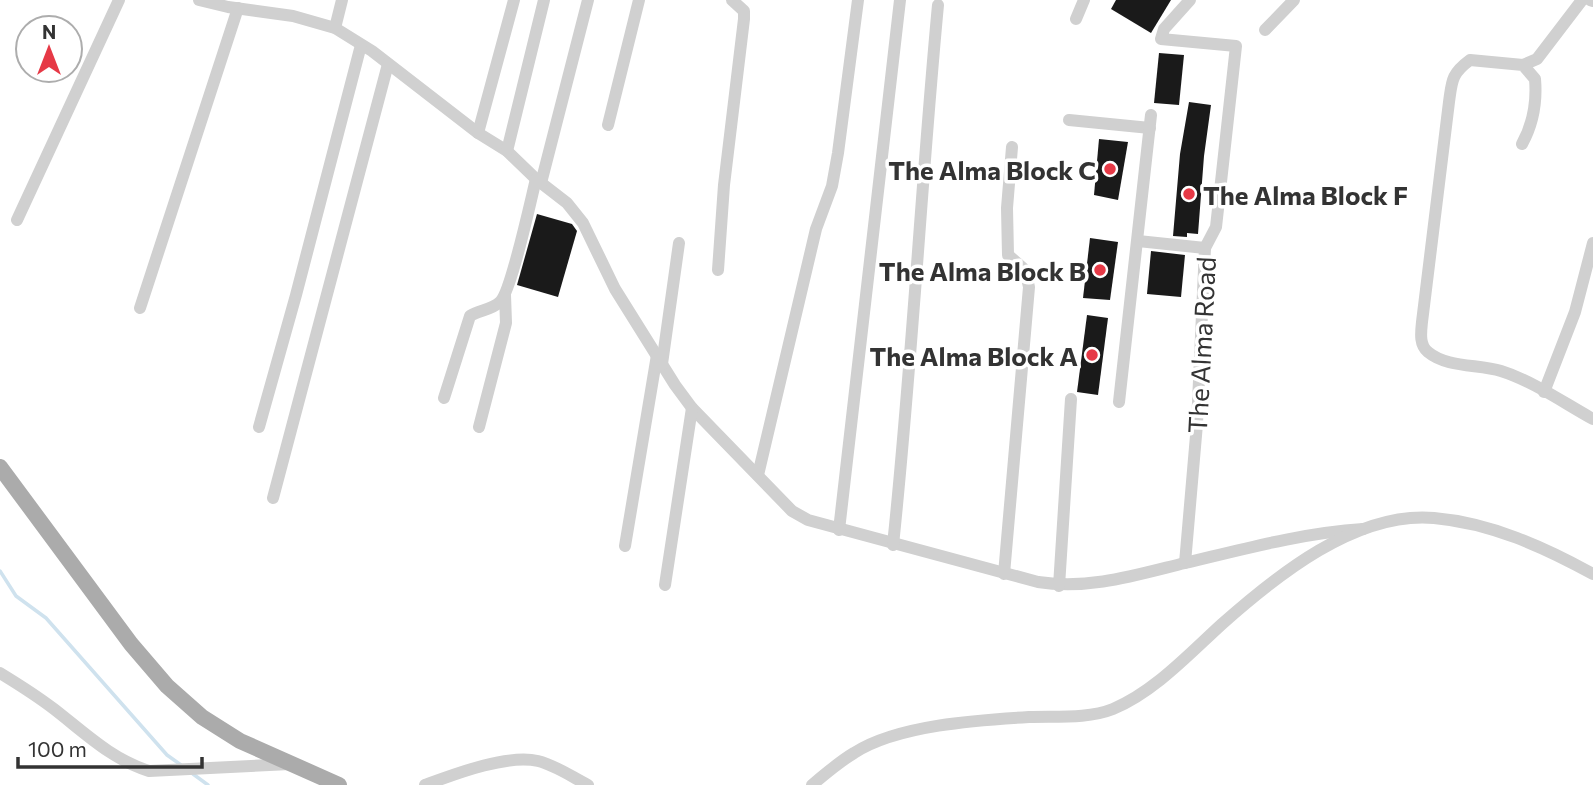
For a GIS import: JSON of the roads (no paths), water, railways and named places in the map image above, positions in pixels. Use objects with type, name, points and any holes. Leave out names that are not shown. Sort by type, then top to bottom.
[{"type":"main road","points":[[0,467],[131,644],[167,686],[202,717],[240,741],[339,785]]},
{"type":"street","points":[[17,220],[119,0]]},
{"type":"street","points":[[335,28],[342,0]]},
{"type":"street","points":[[478,132],[514,0]]},
{"type":"street","points":[[507,151],[544,0]]},
{"type":"street","points":[[479,427],[506,323],[505,295],[588,0]]},
{"type":"street","points":[[607,125],[639,0]]},
{"type":"street","points":[[718,271],[724,184],[744,19],[744,11],[732,0]]},
{"type":"street","points":[[758,475],[816,229],[832,186],[858,0]]},
{"type":"street","points":[[839,530],[900,0]]},
{"type":"street","points":[[1076,19],[1084,0]]},
{"type":"street","name":"The Alma Road","points":[[1185,563],[1197,424],[1205,247],[1216,227],[1236,46],[1161,39],[1164,29],[1190,0]]},
{"type":"street","points":[[1265,30],[1294,0]]},
{"type":"street","points":[[1582,0],[1537,59],[1523,65],[1470,60],[1453,76],[1421,337],[1422,346],[1434,356],[1460,364],[1502,371],[1593,419]]},
{"type":"street","points":[[201,1],[293,16],[335,28],[361,44],[507,151],[567,203],[583,223],[615,289],[675,386],[692,408],[792,511],[808,520],[893,545],[1059,586],[1103,583],[1325,531],[1363,529],[1396,521],[1432,518],[1475,525],[1534,544],[1593,575]]},
{"type":"street","points":[[893,545],[908,408],[925,148],[938,5]]},
{"type":"street","points":[[140,308],[237,8]]},
{"type":"street","points":[[259,427],[361,44]]},
{"type":"street","points":[[273,498],[388,64]]},
{"type":"street","points":[[1522,144],[1530,131],[1536,92],[1535,79],[1523,65]]},
{"type":"street","points":[[1119,402],[1151,115]]},
{"type":"street","points":[[1069,120],[1150,128]]},
{"type":"street","points":[[1004,574],[1029,287],[1025,270],[1007,255],[1007,208],[1012,147]]},
{"type":"street","points":[[1138,241],[1205,247]]},
{"type":"street","points":[[625,546],[680,243]]},
{"type":"street","points":[[1544,392],[1575,312],[1593,243]]},
{"type":"street","points":[[444,398],[471,316],[489,309],[505,295]]},
{"type":"street","points":[[1059,586],[1070,400]]},
{"type":"street","points":[[665,585],[692,408]]},
{"type":"street","points":[[812,785],[854,752],[892,737],[968,720],[1079,715],[1111,709],[1138,695],[1172,669],[1263,587],[1300,562],[1363,529]]},
{"type":"street","points":[[0,673],[52,707],[108,752],[127,764],[149,771],[290,764]]},
{"type":"street","points":[[425,785],[508,761],[526,760],[540,762],[588,785]]},
{"type":"waterway","points":[[0,571],[16,596],[46,618],[167,755],[181,765]]},
{"type":"waterway","points":[[193,774],[208,785]]},
{"type":"place","name":"The Alma Block C","points":[[1110,169]]},
{"type":"place","name":"The Alma Block F","points":[[1189,194]]},
{"type":"place","name":"The Alma Block B","points":[[1100,270]]},
{"type":"place","name":"The Alma Block A","points":[[1092,355]]}]
